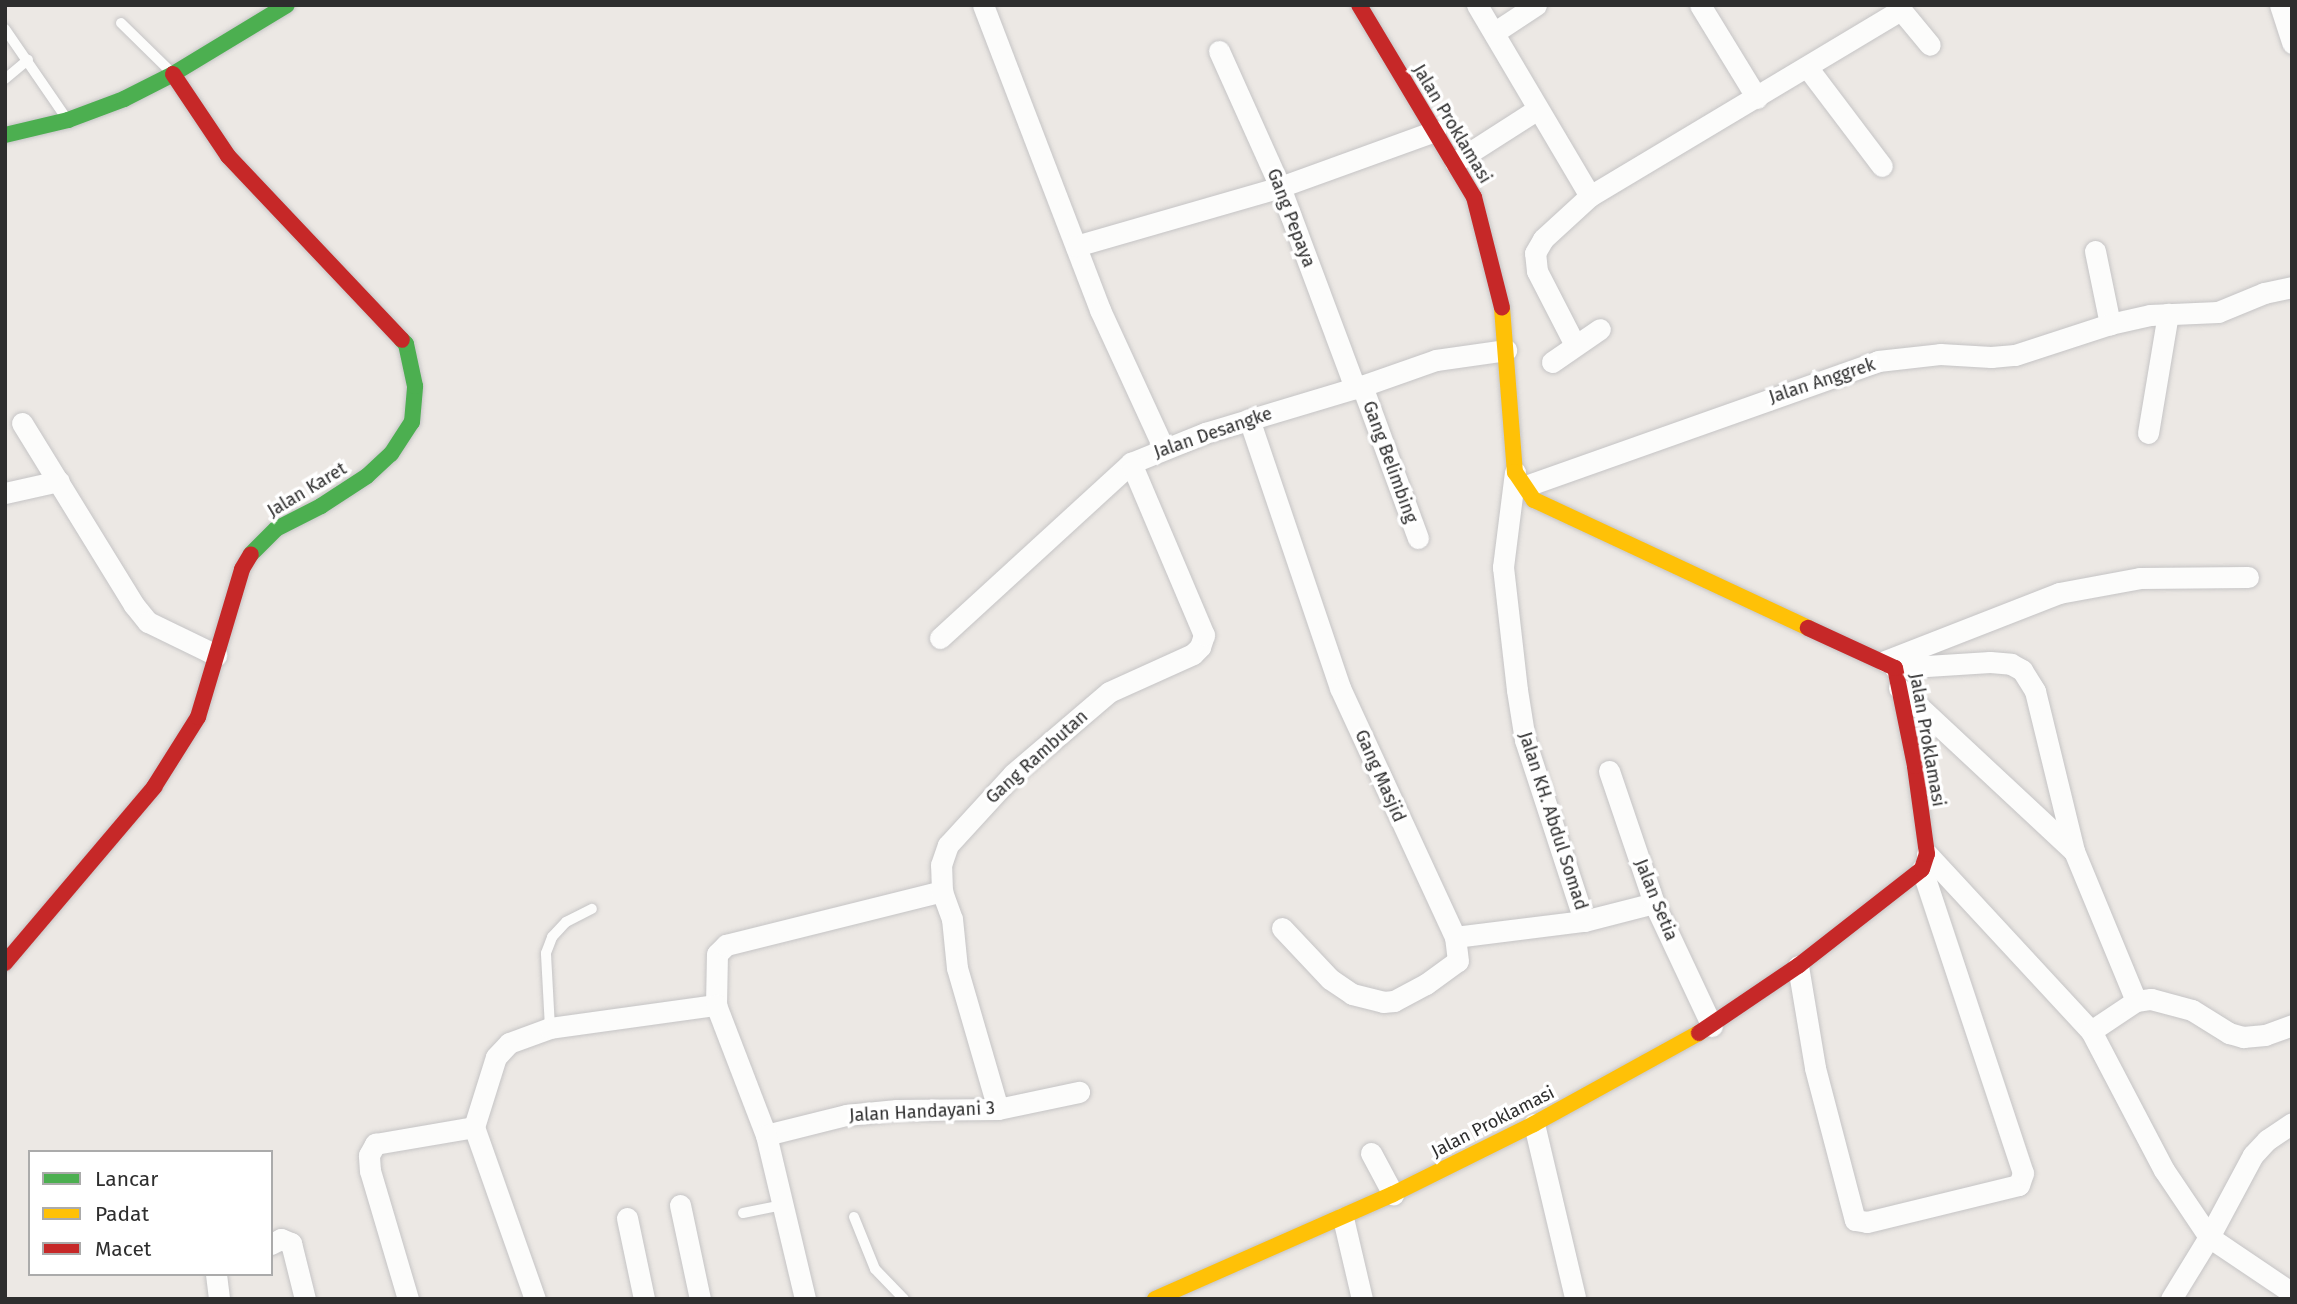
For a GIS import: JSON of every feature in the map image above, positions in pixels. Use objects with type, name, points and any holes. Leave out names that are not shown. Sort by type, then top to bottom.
[{"type":"main road","points":[[5,135],[68,120],[124,99],[173,74],[287,5]]},
{"type":"main road","name":"Jalan Proklamasi","points":[[1155,1299],[1393,1195],[1534,1124],[1712,1026],[1798,966],[1925,862],[1915,766],[1893,672],[1546,507],[1534,500],[1519,480],[1502,304],[1474,197],[1359,5]]},
{"type":"main road","name":"Jalan Karet","points":[[5,963],[155,787],[198,717],[242,569],[255,547],[276,529],[321,506],[367,476],[391,454],[412,422],[415,386],[406,344],[229,156],[173,74]]},
{"type":"street","points":[[983,5],[1100,310],[1163,447]]},
{"type":"street","points":[[1478,5],[1590,196]]},
{"type":"street","points":[[1495,32],[1536,5]]},
{"type":"street","points":[[1700,5],[1757,99]]},
{"type":"street","points":[[2280,5],[2292,43]]},
{"type":"street","points":[[1574,345],[1537,271],[1535,253],[1543,239],[1590,196],[1757,99],[1901,10],[1930,46]]},
{"type":"street","name":"Gang Pepaya","points":[[1219,51],[1280,187],[1358,387]]},
{"type":"street","points":[[1808,67],[1882,166]]},
{"type":"street","points":[[1455,162],[1538,109]]},
{"type":"street","points":[[1076,246],[1280,187],[1434,131]]},
{"type":"street","points":[[2095,251],[2110,324]]},
{"type":"street","name":"Jalan Anggrek","points":[[1519,480],[1878,361],[1940,354],[1991,357],[2015,355],[2110,324],[2168,314],[2218,312],[2264,293],[2292,287]]},
{"type":"street","points":[[2148,433],[2168,314]]},
{"type":"street","points":[[1552,362],[1600,329]]},
{"type":"street","name":"Jalan Desangke","points":[[940,638],[1130,463],[1163,447],[1436,360],[1506,350]]},
{"type":"street","name":"Gang Belimbing","points":[[1358,387],[1418,538]]},
{"type":"street","name":"Gang Masjid","points":[[1249,419],[1340,688],[1455,937]]},
{"type":"street","points":[[22,423],[134,605],[148,622],[216,655]]},
{"type":"street","name":"Gang Rambutan","points":[[998,1109],[957,968],[952,919],[942,891],[941,865],[948,845],[1013,774],[1110,692],[1193,654],[1204,635],[1130,463]]},
{"type":"street","name":"Jalan KH. Abdul Somad","points":[[1519,480],[1503,567],[1517,690],[1525,740],[1584,920]]},
{"type":"street","points":[[5,493],[59,481]]},
{"type":"street","points":[[1893,672],[2059,593],[2140,578],[2248,577]]},
{"type":"street","points":[[1893,672],[1990,662],[2011,664],[2022,670],[2035,691],[2074,851],[2136,1001]]},
{"type":"street","points":[[1893,672],[2074,851]]},
{"type":"street","name":"Jalan Setia","points":[[1609,771],[1654,903],[1712,1026]]},
{"type":"street","points":[[1798,966],[1815,1068],[1855,1220],[1867,1222],[2019,1185],[2024,1173],[1925,862]]},
{"type":"street","points":[[1925,862],[2091,1031],[2164,1170],[2209,1237],[2292,1293]]},
{"type":"street","points":[[805,1299],[766,1135],[716,1005],[717,954],[726,945],[942,891]]},
{"type":"street","points":[[1282,929],[1330,979],[1352,994],[1382,1002],[1394,1000],[1426,984],[1458,961],[1455,937],[1584,920],[1654,903]]},
{"type":"street","points":[[2091,1031],[2136,1001],[2151,999],[2172,1002],[2192,1010],[2229,1033],[2243,1037],[2265,1035],[2292,1026]]},
{"type":"street","points":[[535,1299],[474,1127],[496,1057],[509,1043],[550,1028],[716,1005]]},
{"type":"street","name":"Jalan Handayani 3","points":[[766,1135],[846,1115],[897,1110],[998,1109],[1079,1092]]},
{"type":"street","points":[[2171,1299],[2209,1237],[2253,1154],[2267,1140],[2292,1123]]},
{"type":"street","points":[[1534,1124],[1574,1297]]},
{"type":"street","points":[[408,1299],[370,1171],[369,1155],[374,1144],[474,1127]]},
{"type":"street","points":[[1371,1153],[1393,1195]]},
{"type":"street","points":[[680,1205],[700,1299]]},
{"type":"street","points":[[627,1218],[644,1299]]},
{"type":"street","points":[[1343,1218],[1362,1299]]},
{"type":"street","points":[[273,1243],[281,1239],[291,1243],[305,1299]]},
{"type":"street","points":[[216,1276],[219,1299]]},
{"type":"lane","points":[[121,23],[173,74]]},
{"type":"lane","points":[[5,29],[68,120]]},
{"type":"lane","points":[[5,79],[28,60]]},
{"type":"lane","points":[[550,1028],[546,953],[552,937],[566,922],[592,909]]},
{"type":"lane","points":[[743,1213],[783,1205]]},
{"type":"lane","points":[[855,1217],[875,1269],[904,1299]]},
{"type":"traffic: fast","points":[[5,135],[68,120],[124,99],[173,74],[287,5]]},
{"type":"traffic: fast","points":[[251,554],[276,529],[321,506],[367,476],[391,454],[412,422],[415,386],[406,344],[402,340]]},
{"type":"traffic: slow","points":[[1502,308],[1515,472],[1534,500],[1808,628]]},
{"type":"traffic: slow","points":[[1155,1299],[1393,1194],[1534,1124],[1699,1033]]},
{"type":"traffic: jam","points":[[1359,5],[1474,197],[1502,308]]},
{"type":"traffic: jam","points":[[173,74],[228,156],[402,340]]},
{"type":"traffic: jam","points":[[5,963],[154,787],[198,717],[242,569],[251,554]]},
{"type":"traffic: jam","points":[[1699,1033],[1798,966],[1922,869],[1927,854],[1915,766],[1895,668],[1808,628]]}]
